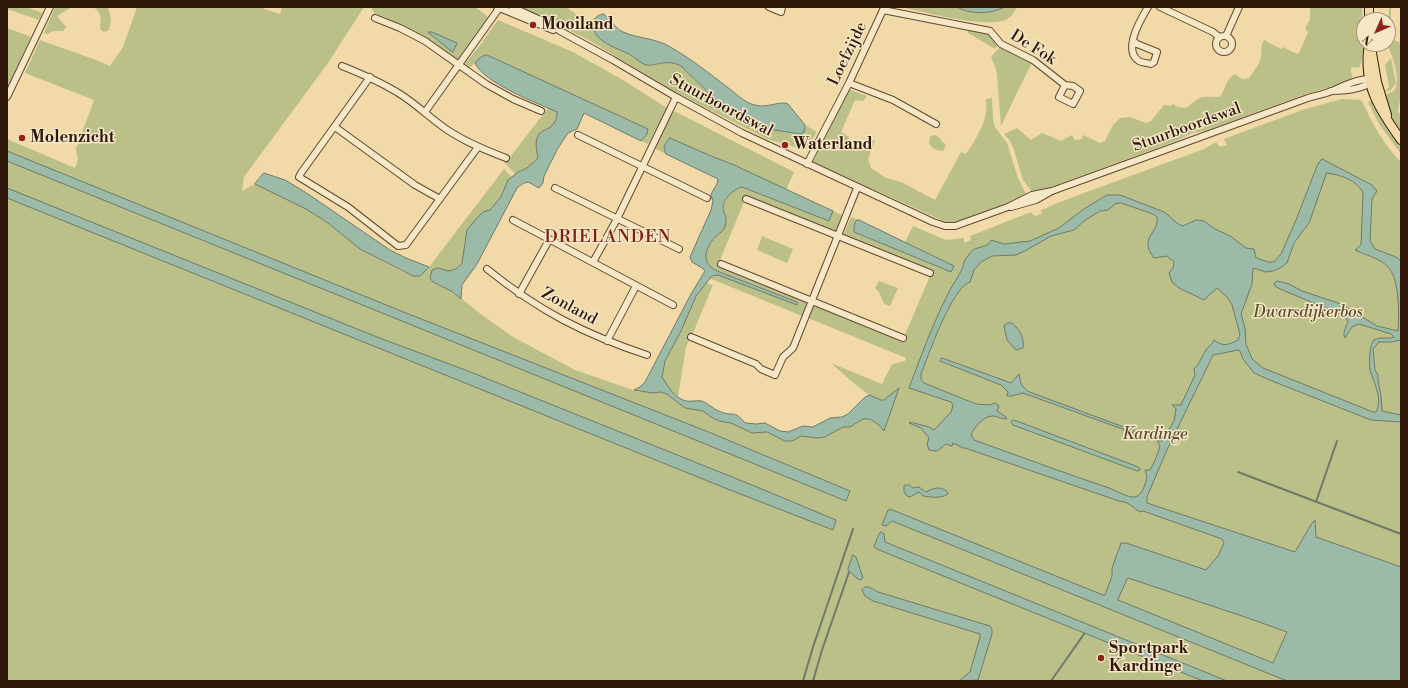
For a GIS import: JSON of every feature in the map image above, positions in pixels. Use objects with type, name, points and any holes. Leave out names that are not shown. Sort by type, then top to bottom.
[{"type":"main road","points":[[1370,52],[1371,81],[1376,101],[1401,140]]},
{"type":"street","points":[[7,97],[50,7]]},
{"type":"street","points":[[425,112],[499,7]]},
{"type":"street","name":"Stuurboordswal","points":[[499,7],[553,30],[560,31]]},
{"type":"street","name":"Stuurboordswal","points":[[512,7],[554,26],[560,31],[749,137],[858,188],[945,226],[960,224],[1008,207],[1032,195],[1052,191],[1301,101],[1331,91],[1342,91],[1371,81]]},
{"type":"street","points":[[769,7],[781,12],[782,7]]},
{"type":"street","points":[[1133,41],[1133,36],[1148,7]]},
{"type":"street","points":[[1160,7],[1213,32],[1219,37],[1226,36]]},
{"type":"street","points":[[1226,36],[1239,7]]},
{"type":"street","name":"Loefzijde","points":[[807,164],[849,83],[882,9],[990,31]]},
{"type":"street","points":[[375,18],[400,28],[425,41],[500,92],[541,111]]},
{"type":"street","name":"De Fok","points":[[990,31],[1001,44],[1033,60],[1065,85]]},
{"type":"street","points":[[1219,37],[1216,42],[1217,47],[1220,50],[1225,51],[1230,49],[1232,44],[1230,39],[1226,36]]},
{"type":"street","points":[[342,66],[370,77],[400,94],[446,129],[478,147],[506,158]]},
{"type":"street","points":[[370,77],[299,177],[348,207],[398,246],[406,245],[478,147]]},
{"type":"street","points":[[849,83],[893,100],[936,124]]},
{"type":"street","points":[[593,262],[617,219],[676,97]]},
{"type":"street","points":[[335,127],[415,185],[440,199]]},
{"type":"street","points":[[578,135],[707,198]]},
{"type":"street","points":[[555,188],[679,249]]},
{"type":"street","points":[[691,337],[756,364],[760,369],[775,375],[783,357],[792,348],[858,188]]},
{"type":"street","points":[[746,199],[930,273]]},
{"type":"street","points":[[513,220],[673,305]]},
{"type":"street","name":"Zonland","points":[[519,294],[549,240]]},
{"type":"street","points":[[721,264],[903,338]]},
{"type":"street","name":"Zonland","points":[[488,269],[519,294],[562,320],[607,341],[647,355]]},
{"type":"street","name":"Zonland","points":[[607,341],[636,286]]},
{"type":"green space","points":[[7,7],[26,7],[42,13],[39,20],[7,9]]},
{"type":"green space","points":[[55,7],[72,7],[57,16],[66,27],[63,31],[54,31],[47,34],[44,33]]},
{"type":"green space","points":[[93,7],[108,7],[111,19],[109,30],[104,32],[100,29],[101,19],[98,11]]},
{"type":"green space","name":"Kardinge","points":[[136,7],[259,7],[280,14],[282,7],[364,7],[328,63],[244,177],[242,191],[255,184],[306,208],[328,223],[360,249],[399,270],[413,276],[420,276],[429,267],[504,169],[512,177],[506,185],[501,197],[465,239],[462,262],[456,269],[448,271],[438,268],[433,282],[453,292],[513,337],[575,370],[636,391],[653,393],[660,392],[667,394],[685,408],[703,411],[719,421],[731,423],[752,433],[767,432],[792,441],[801,436],[825,437],[843,427],[855,425],[862,419],[870,419],[879,424],[887,398],[883,400],[871,396],[857,386],[833,364],[882,384],[892,364],[905,361],[906,358],[808,318],[813,305],[902,342],[932,271],[843,235],[851,217],[859,220],[856,221],[854,232],[945,270],[948,263],[905,242],[913,226],[946,240],[964,238],[964,243],[971,240],[970,236],[1031,212],[1035,216],[1043,213],[1040,211],[1057,203],[1204,149],[1216,142],[1220,147],[1227,145],[1224,139],[1305,109],[1342,99],[1362,101],[1379,133],[1401,162],[1401,681],[7,681],[7,139],[75,168],[78,160],[76,149],[94,100],[25,73],[40,40],[110,66],[123,47]],"holes":[[[608,393],[706,431],[849,491],[847,498]]]},
{"type":"green space","points":[[371,7],[475,7],[487,16],[488,19],[458,61],[418,34],[397,22],[374,13]]},
{"type":"green space","points":[[520,7],[566,7],[587,22],[596,18],[594,21],[630,55],[649,66],[673,63],[681,66],[724,108],[743,121],[764,128],[800,134],[805,125],[817,132],[805,150],[767,139],[682,96],[587,39]]},
{"type":"green space","points":[[900,7],[957,7],[966,11],[987,12],[997,11],[1005,7],[1017,7],[1010,17],[1002,21],[989,22],[957,19]]},
{"type":"green space","points":[[1310,7],[1362,7],[1362,12],[1356,12],[1356,52],[1363,52],[1363,55],[1359,68],[1352,67],[1351,70],[1353,80],[1306,94],[1205,131],[1192,133],[1176,141],[1033,193],[1023,180],[1013,147],[1004,134],[1017,128],[1031,140],[1042,133],[1061,141],[1072,135],[1075,140],[1082,139],[1083,135],[1100,143],[1105,141],[1113,125],[1120,118],[1130,117],[1146,123],[1151,121],[1165,105],[1171,106],[1173,104],[1178,107],[1186,108],[1201,98],[1221,96],[1228,81],[1235,74],[1241,78],[1249,78],[1260,60],[1264,40],[1281,49],[1283,47],[1297,54],[1299,53],[1308,32],[1305,29],[1310,19]]},
{"type":"green space","points":[[1389,7],[1391,7],[1391,12],[1389,12]]},
{"type":"green space","points":[[498,20],[573,52],[623,80],[667,108],[648,144],[641,141],[647,134],[648,129],[487,55],[479,59],[468,69],[463,66]]},
{"type":"green space","points":[[7,28],[31,37],[7,88]]},
{"type":"green space","points":[[968,30],[986,33],[992,37],[997,46],[995,49],[968,33]]},
{"type":"green space","points":[[1396,41],[1401,43],[1401,95],[1398,111],[1401,116],[1401,132],[1392,118],[1383,96],[1394,91],[1397,81],[1397,74],[1390,52],[1396,52]]},
{"type":"green space","points":[[1001,46],[1032,62],[1001,126],[997,74],[991,57]]},
{"type":"green space","points":[[1391,58],[1396,83],[1391,90],[1382,93],[1389,87],[1385,65]]},
{"type":"green space","points":[[848,89],[867,96],[863,101],[855,100],[841,132],[849,137],[848,142],[861,148],[870,138],[875,141],[868,159],[871,168],[886,178],[901,182],[935,200],[961,152],[966,154],[978,135],[986,114],[986,99],[992,98],[995,127],[1007,143],[1018,178],[1027,196],[962,221],[948,223],[813,162]]},
{"type":"green space","points":[[1373,100],[1401,146],[1401,154],[1379,124],[1368,102]]},
{"type":"green space","points":[[548,108],[558,112],[555,123],[540,134],[536,147],[538,158],[527,168],[515,174],[502,160],[508,162],[510,157]]},
{"type":"green space","points":[[674,111],[794,172],[786,190],[734,165],[711,156],[663,149],[666,154],[654,148]]},
{"type":"green space","points":[[935,135],[946,145],[943,151],[934,149],[929,143],[930,136]]},
{"type":"green space","points":[[741,187],[829,221],[833,211],[844,216],[836,233],[746,197],[718,265],[807,303],[802,316],[709,278],[714,275],[718,275],[799,304],[717,271],[710,266],[707,260],[706,255],[710,244],[724,228],[723,215],[727,198],[734,190]]},
{"type":"green space","points":[[762,236],[793,249],[787,263],[757,250]]},
{"type":"green space","points":[[879,281],[898,288],[890,306],[884,304],[879,292],[875,288]]},
{"type":"green space","points":[[706,283],[713,285],[686,347],[678,397],[669,389],[662,377],[665,361],[681,331],[696,296]]},
{"type":"shaded area","points":[[957,7],[1005,7],[994,11],[981,13],[963,10]]},
{"type":"shaded area","points":[[603,14],[623,32],[660,42],[679,52],[700,66],[740,98],[751,104],[762,106],[781,103],[788,104],[805,125],[804,132],[801,134],[767,129],[742,121],[734,117],[681,66],[670,63],[646,65],[629,54],[606,43],[597,35],[593,24],[596,17]]},
{"type":"shaded area","points":[[428,32],[432,32],[457,43],[453,52]]},
{"type":"shaded area","points":[[487,55],[648,129],[647,134],[641,141],[584,113],[577,129],[568,133],[558,148],[544,176],[543,183],[539,188],[526,182],[517,188],[477,264],[462,285],[461,299],[453,292],[433,282],[430,278],[432,270],[438,268],[448,271],[456,269],[462,263],[467,230],[483,212],[490,210],[501,197],[508,180],[518,172],[527,168],[538,158],[536,140],[541,132],[554,123],[557,112],[512,92],[489,78],[475,63],[481,57]]},
{"type":"shaded area","points":[[670,138],[734,165],[833,211],[829,221],[742,187],[734,191],[726,198],[723,207],[726,216],[725,228],[715,237],[708,247],[706,260],[708,264],[717,271],[797,302],[798,304],[797,305],[718,275],[712,276],[696,296],[681,331],[665,361],[662,377],[669,388],[682,399],[688,401],[702,401],[718,411],[738,416],[745,423],[765,423],[780,431],[788,432],[803,426],[813,427],[830,418],[842,417],[848,414],[869,395],[884,400],[899,388],[884,431],[879,425],[870,419],[863,419],[850,427],[843,427],[825,437],[817,438],[801,436],[792,441],[785,441],[767,432],[752,433],[731,423],[719,421],[703,411],[685,408],[667,394],[634,390],[645,382],[691,294],[705,271],[692,262],[690,257],[711,210],[713,201],[711,196],[718,179],[666,154],[664,149],[665,145]]},
{"type":"shaded area","points":[[7,151],[401,311],[706,431],[850,491],[846,501],[7,161]]},
{"type":"shaded area","points":[[1322,159],[1372,185],[1377,191],[1372,199],[1370,241],[1375,249],[1396,257],[1401,261],[1401,342],[1399,340],[1392,342],[1379,342],[1373,349],[1375,370],[1378,375],[1382,411],[1401,415],[1401,422],[1371,420],[1272,381],[1254,373],[1238,350],[1213,355],[1166,452],[1147,497],[1147,503],[1295,552],[1315,520],[1316,537],[1401,567],[1401,681],[1287,681],[892,521],[886,526],[882,525],[888,510],[890,509],[1103,595],[1105,595],[1112,576],[1112,568],[1121,543],[1126,543],[1206,570],[1218,556],[1224,543],[1222,539],[1143,511],[1140,512],[1126,503],[962,448],[952,443],[953,445],[951,446],[946,444],[937,451],[929,450],[927,444],[929,438],[921,428],[909,423],[929,427],[934,430],[951,412],[953,405],[951,402],[909,388],[938,316],[950,289],[962,270],[965,260],[973,250],[986,246],[991,240],[1004,244],[1030,241],[1059,228],[1084,209],[1107,195],[1120,195],[1164,212],[1183,226],[1196,220],[1204,221],[1215,229],[1230,236],[1246,248],[1254,249],[1256,258],[1268,262],[1274,262],[1281,254],[1317,166]],"holes":[[[1327,173],[1338,175],[1353,181],[1363,193],[1361,245],[1355,250],[1381,261],[1392,273],[1395,280],[1398,298],[1398,331],[1377,326],[1341,304],[1302,291],[1289,284],[1277,281],[1274,283],[1275,286],[1280,289],[1345,316],[1348,322],[1344,332],[1345,338],[1352,327],[1359,324],[1391,334],[1394,337],[1374,340],[1370,350],[1370,370],[1376,386],[1379,402],[1376,412],[1263,368],[1252,359],[1246,344],[1245,328],[1241,314],[1252,284],[1253,268],[1266,272],[1273,271],[1287,263],[1294,243],[1309,223]],[[1121,203],[1153,214],[1157,217],[1157,223],[1148,240],[1148,245],[1154,258],[1167,256],[1174,262],[1173,268],[1169,273],[1172,282],[1179,288],[1204,300],[1217,288],[1228,298],[1232,305],[1240,334],[1238,340],[1229,344],[1220,344],[1214,340],[1194,369],[1195,375],[1181,405],[1172,405],[1176,409],[1174,421],[1162,441],[1157,441],[1160,446],[1157,455],[1150,470],[1145,470],[1147,477],[1142,492],[1135,497],[974,440],[971,434],[983,419],[990,416],[1007,419],[997,411],[999,406],[995,403],[989,405],[976,404],[924,383],[921,379],[921,374],[929,353],[948,309],[963,287],[970,282],[974,270],[981,262],[992,256],[1016,255],[1051,236],[1074,230],[1084,221],[1100,211],[1108,210],[1115,204]],[[1128,578],[1287,632],[1273,663],[1118,600]]]},
{"type":"shaded area","points":[[264,173],[285,180],[305,192],[390,250],[429,267],[420,276],[413,276],[360,249],[328,223],[306,209],[255,184]]},
{"type":"shaded area","points":[[7,188],[377,337],[468,371],[752,485],[836,520],[833,530],[725,488],[7,198]]},
{"type":"shaded area","points":[[859,220],[954,266],[951,272],[854,232],[856,221]]},
{"type":"shaded area","points":[[1008,323],[1012,323],[1019,331],[1023,341],[1023,348],[1016,350],[1007,340],[1004,326]]},
{"type":"shaded area","points":[[942,358],[1011,383],[1019,374],[1021,384],[1027,391],[1138,433],[1136,434],[1023,393],[1007,396],[1008,392],[1001,385],[940,361]]},
{"type":"shaded area","points":[[1013,420],[1133,465],[1140,468],[1140,470],[1137,471],[1013,425],[1011,422]]},
{"type":"shaded area","points":[[909,485],[913,488],[919,487],[926,492],[941,488],[947,491],[948,494],[942,497],[933,497],[923,496],[919,492],[910,497],[904,492],[904,486]]},
{"type":"shaded area","points":[[881,532],[884,534],[885,542],[1227,681],[1203,681],[879,550],[874,547]]},
{"type":"shaded area","points":[[853,555],[856,557],[863,578],[861,580],[848,570]]},
{"type":"shaded area","points":[[865,587],[990,626],[992,634],[978,680],[959,681],[970,672],[980,634],[873,601],[865,596],[862,590]]},
{"type":"waterway","points":[[1316,502],[1337,441]]},
{"type":"waterway","points":[[1238,472],[1401,534]]},
{"type":"waterway","points":[[803,681],[853,529]]},
{"type":"waterway","points":[[813,681],[849,572]]},
{"type":"waterway","points":[[1051,681],[1084,634]]},
{"type":"place","name":"Mooiland","points":[[533,25]]},
{"type":"place","name":"Molenzicht","points":[[22,138]]},
{"type":"place","name":"Waterland","points":[[785,145]]},
{"type":"place","name":"Sportpark Kardinge","points":[[1101,658]]},
{"type":"district","name":"DRIELANDEN","points":[[608,238]]},
{"type":"park label","name":"Dwarsdijkerbos","points":[[1308,313]]}]
